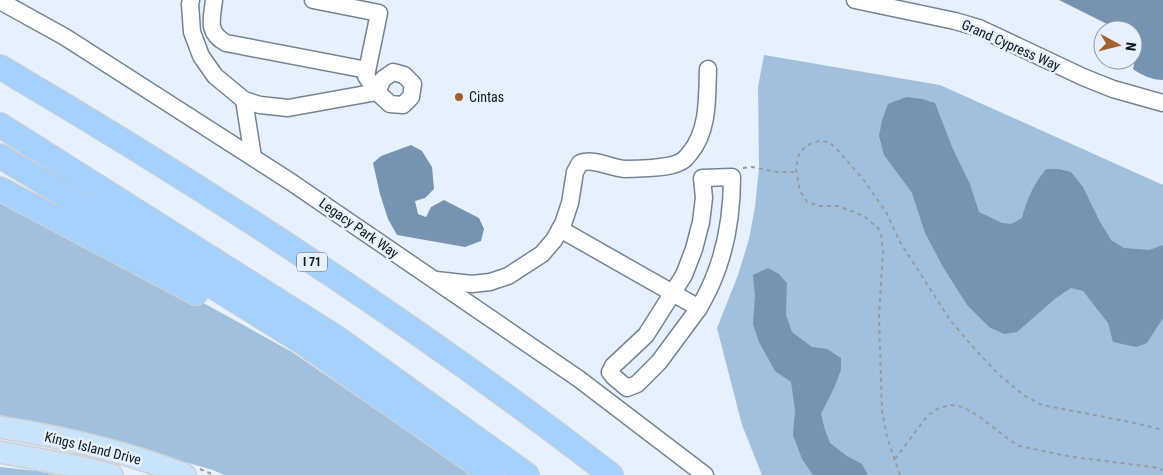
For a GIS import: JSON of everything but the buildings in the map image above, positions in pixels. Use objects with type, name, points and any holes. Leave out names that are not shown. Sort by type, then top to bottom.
[{"type":"highway","name":"I 71","points":[[0,67],[157,162],[369,300],[476,375],[611,475]]},
{"type":"highway","points":[[0,125],[337,338],[527,475]]},
{"type":"highway","points":[[0,156],[302,342],[492,475]]},
{"type":"highway","points":[[0,189],[266,329],[302,342]]},
{"type":"main road","name":"Kings Island Drive","points":[[0,427],[88,444],[163,466],[185,475]]},
{"type":"main road","name":"Kings Island Drive","points":[[0,452],[70,464],[112,475]]},
{"type":"street","points":[[191,0],[192,32],[201,56],[216,76],[244,100],[260,105],[288,108],[377,92],[366,76],[379,13],[319,1]]},
{"type":"street","points":[[214,0],[212,28],[218,39],[226,43],[367,70]]},
{"type":"street","name":"Grand Cypress Way","points":[[855,0],[911,6],[979,28],[1083,78],[1163,104]]},
{"type":"street","name":"Legacy Park Way","points":[[0,1],[65,37],[292,182],[579,379],[705,475]]},
{"type":"street","points":[[434,280],[472,284],[490,282],[508,276],[542,254],[554,240],[563,224],[570,203],[575,172],[580,163],[586,161],[624,168],[638,168],[673,166],[685,160],[702,132],[706,111],[708,69]]},
{"type":"street","points":[[244,100],[252,157]]},
{"type":"street","points":[[732,176],[729,227],[722,257],[713,280],[699,308],[659,362],[637,384],[627,388],[610,372],[613,366],[646,334],[684,275],[694,249],[701,222],[704,198],[702,178],[732,176]]},
{"type":"street","points":[[560,229],[699,308]]},
{"type":"path","points":[[900,475],[887,437],[882,411],[879,316],[883,251],[881,234],[878,228],[864,216],[838,206],[819,206],[807,202],[800,191],[796,172],[798,158],[803,149],[819,141],[828,142],[835,147],[863,179],[886,212],[900,242],[950,320],[999,375],[1025,396],[1042,405],[1163,430]]},
{"type":"path","points":[[732,176],[738,169],[752,167],[777,172],[796,172]]},
{"type":"path","points":[[895,459],[928,415],[939,408],[951,405],[963,407],[980,417],[1019,446],[1072,457],[1153,466],[1163,470]]},
{"type":"shaded area","points":[[1059,0],[1163,0],[1163,80],[1147,77],[1135,70],[1143,70],[1143,20],[1099,20]]},
{"type":"shaded area","points":[[764,55],[940,85],[1163,185],[1163,475],[762,475],[742,425],[717,328],[738,275],[749,239],[755,207],[759,168],[758,87]]},
{"type":"shaded area","points":[[906,97],[935,103],[953,149],[970,184],[979,212],[1002,223],[1011,224],[1022,218],[1031,192],[1046,169],[1059,169],[1071,172],[1083,187],[1111,240],[1124,248],[1149,250],[1163,245],[1163,318],[1147,343],[1136,347],[1113,342],[1108,323],[1083,291],[1071,288],[1056,298],[1017,332],[1004,334],[989,327],[967,305],[943,267],[925,233],[912,193],[884,155],[879,136],[888,104]]},
{"type":"shaded area","points":[[411,145],[422,151],[432,167],[434,189],[425,198],[415,201],[418,214],[426,217],[431,207],[444,200],[479,218],[484,229],[481,241],[465,247],[397,235],[388,219],[373,163],[381,156]]},
{"type":"shaded area","points":[[0,194],[93,242],[292,352],[472,475],[224,475],[213,470],[91,436],[0,422]]},
{"type":"shaded area","points":[[768,268],[779,274],[787,283],[786,315],[792,332],[812,347],[827,349],[841,358],[841,370],[821,414],[830,443],[847,456],[862,464],[868,475],[813,475],[802,459],[793,435],[795,410],[791,382],[775,371],[759,342],[753,324],[755,296],[753,275]]},
{"type":"shaded area","points":[[0,467],[37,471],[56,475],[0,475]]},
{"type":"place","name":"Cintas","points":[[459,97]]}]
